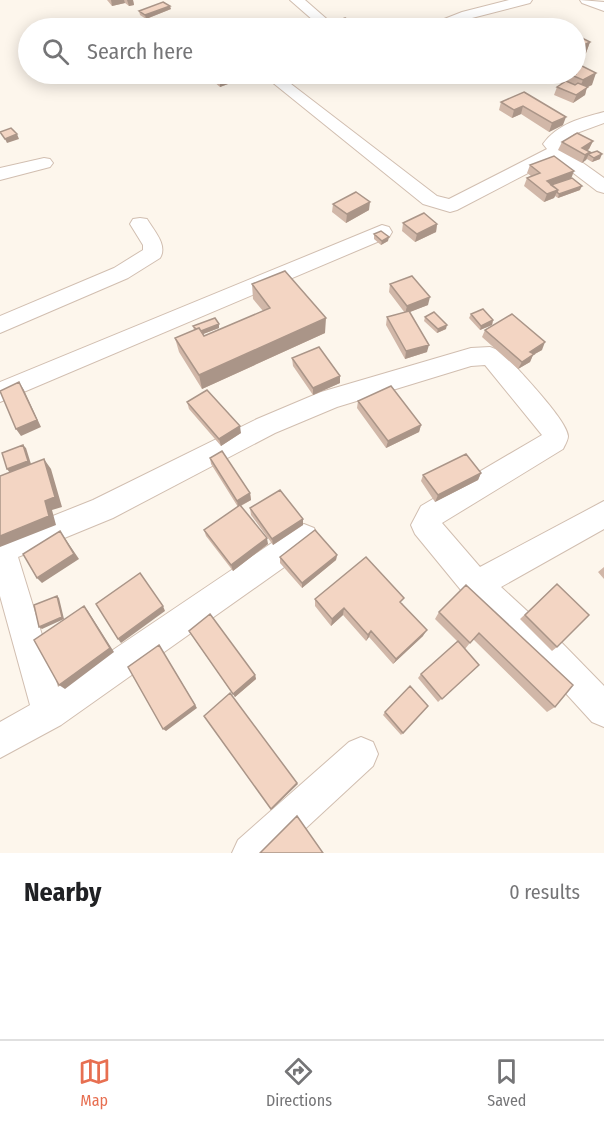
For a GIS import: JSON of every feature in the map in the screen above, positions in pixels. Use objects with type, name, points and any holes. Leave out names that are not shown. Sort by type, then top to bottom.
[{"type":"street","points":[[297,0],[318,18]]},
{"type":"street","points":[[459,18],[525,0]]},
{"type":"street","points":[[587,0],[604,7]]},
{"type":"street","points":[[282,84],[411,186],[440,205],[450,206],[460,202],[556,152]]},
{"type":"street","points":[[604,117],[554,138],[552,144],[556,152],[604,187]]},
{"type":"street","points":[[0,174],[45,163]]},
{"type":"street","points":[[0,325],[142,262],[153,253],[153,245],[140,224]]},
{"type":"street","points":[[0,392],[382,232]]},
{"type":"street","points":[[48,713],[1,551],[103,509],[266,426],[330,399],[481,355],[490,356],[500,364],[555,435],[554,441],[427,519],[425,525],[476,585],[551,654],[604,710]]},
{"type":"street","points":[[476,585],[604,514]]},
{"type":"street","points":[[0,741],[48,713],[304,537]]},
{"type":"street","points":[[251,853],[361,754]]},
{"type":"building","points":[[163,2],[170,6],[145,15],[139,11]]},
{"type":"building","points":[[586,68],[596,73],[586,78]]},
{"type":"building","points":[[562,84],[580,84],[588,87],[576,95],[557,87]]},
{"type":"building","points":[[524,92],[566,117],[552,123],[523,106],[514,110],[501,102]]},
{"type":"building","points":[[11,128],[17,134],[5,139],[0,132]]},
{"type":"building","points":[[577,133],[593,141],[582,148],[590,152],[585,155],[562,142]]},
{"type":"building","points":[[597,151],[602,154],[594,158],[588,154]]},
{"type":"building","points":[[554,156],[574,171],[547,181],[558,190],[547,194],[527,178],[540,173],[530,165]]},
{"type":"building","points":[[572,178],[582,186],[559,194],[558,190],[551,185]]},
{"type":"building","points":[[356,192],[370,202],[347,214],[333,204]]},
{"type":"building","points":[[424,213],[437,224],[417,234],[403,223]]},
{"type":"building","points":[[381,231],[389,237],[382,241],[374,234]]},
{"type":"building","points":[[285,271],[326,318],[199,375],[175,338],[199,328],[204,336],[270,308],[252,284]]},
{"type":"building","points":[[412,276],[430,297],[407,306],[390,284]]},
{"type":"building","points":[[483,309],[493,320],[481,326],[471,314]]},
{"type":"building","points":[[409,311],[429,345],[406,351],[387,317]]},
{"type":"building","points":[[434,312],[447,325],[438,329],[425,317]]},
{"type":"building","points":[[512,314],[545,342],[530,352],[534,354],[522,362],[485,330]]},
{"type":"building","points":[[215,318],[219,324],[201,331],[193,326]]},
{"type":"building","points":[[319,347],[340,376],[313,388],[292,358]]},
{"type":"building","points":[[19,382],[37,420],[16,429],[0,391]]},
{"type":"building","points":[[391,386],[421,425],[388,441],[358,401]]},
{"type":"building","points":[[207,390],[240,426],[219,439],[187,402]]},
{"type":"building","points":[[23,445],[28,461],[7,469],[2,453]]},
{"type":"building","points":[[222,451],[250,493],[237,501],[210,458]]},
{"type":"building","points":[[466,454],[481,473],[438,495],[423,475]]},
{"type":"building","points":[[44,459],[55,497],[45,501],[49,516],[0,536],[0,476]]},
{"type":"building","points":[[280,490],[303,519],[272,539],[250,508]]},
{"type":"building","points":[[240,505],[267,538],[231,565],[204,530]]},
{"type":"building","points":[[315,530],[337,555],[302,583],[280,557]]},
{"type":"building","points":[[60,531],[74,554],[37,578],[23,554]]},
{"type":"building","points":[[366,557],[404,598],[400,602],[427,630],[396,659],[371,631],[368,635],[344,608],[332,619],[315,599]]},
{"type":"building","points":[[140,573],[163,606],[118,639],[96,604]]},
{"type":"building","points":[[557,584],[589,615],[557,647],[525,615]]},
{"type":"building","points":[[466,585],[573,685],[555,707],[479,633],[470,643],[439,612]]},
{"type":"building","points":[[57,596],[62,617],[39,627],[34,605]]},
{"type":"building","points":[[84,606],[110,648],[59,685],[34,640]]},
{"type":"building","points":[[210,614],[255,675],[233,694],[189,631]]},
{"type":"building","points":[[458,641],[479,665],[442,699],[421,674]]},
{"type":"building","points":[[159,645],[195,705],[163,729],[128,667]]},
{"type":"building","points":[[410,686],[428,706],[403,733],[385,712]]},
{"type":"building","points":[[230,693],[297,783],[271,809],[204,716]]},
{"type":"building","points":[[297,816],[323,853],[260,853]]}]
